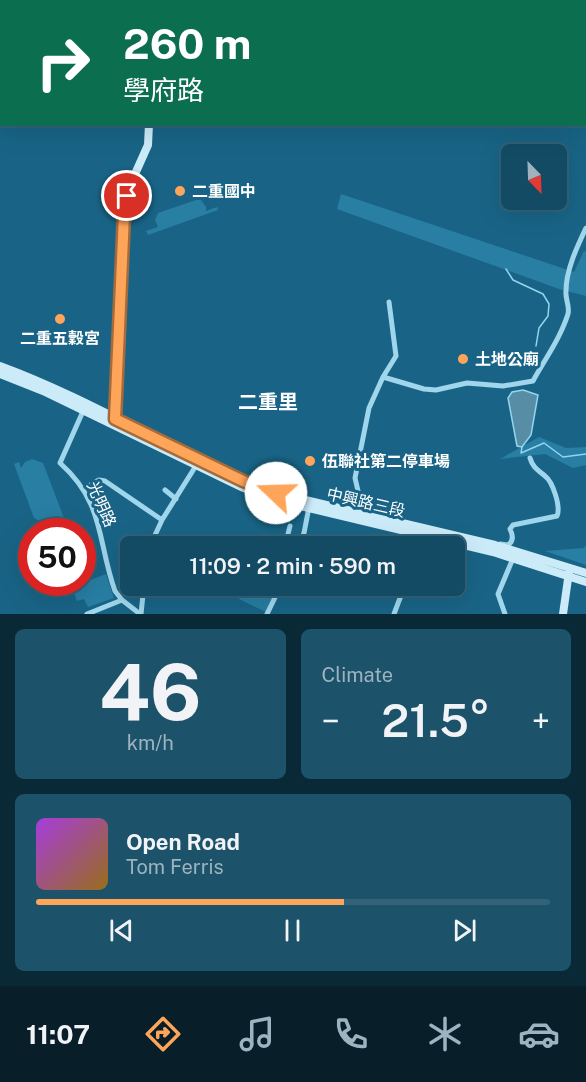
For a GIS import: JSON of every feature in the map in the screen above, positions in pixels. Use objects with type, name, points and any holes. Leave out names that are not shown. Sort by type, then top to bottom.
[{"type":"main road","points":[[113,422],[125,213],[131,183],[148,145],[149,126]]},
{"type":"main road","name":"中興路三段","points":[[0,366],[198,463],[241,487],[274,500],[357,516],[494,548],[586,582]]},
{"type":"main road","name":"中興路三段","points":[[0,374],[85,408]]},
{"type":"main road","name":"中興路三段","points":[[514,555],[586,573]]},
{"type":"main road","points":[[563,614],[570,568]]},
{"type":"street","points":[[383,376],[424,389],[436,390],[467,383],[503,386],[533,381],[553,350],[568,314],[566,291],[569,276],[578,245],[586,228]]},
{"type":"street","points":[[357,516],[359,495],[355,478],[369,408],[383,376],[396,356],[389,302]]},
{"type":"street","name":"光明路","points":[[85,408],[60,463],[83,489],[98,518],[114,591],[141,614]]},
{"type":"street","points":[[494,548],[511,543],[513,539],[510,529],[513,525],[551,519],[557,516],[560,510],[546,476],[532,466],[530,458]]},
{"type":"street","points":[[155,536],[162,520],[198,463]]},
{"type":"street","points":[[83,489],[99,480],[105,481],[162,520]]},
{"type":"street","points":[[165,490],[176,498]]},
{"type":"street","points":[[303,536],[310,506]]},
{"type":"street","points":[[288,536],[290,526]]},
{"type":"street","points":[[422,536],[423,532]]},
{"type":"street","points":[[505,614],[498,594],[514,555]]},
{"type":"street","points":[[141,614],[143,596]]},
{"type":"street","points":[[267,614],[276,596]]},
{"type":"street","points":[[394,614],[401,596]]},
{"type":"street","points":[[87,614],[122,600]]},
{"type":"shaded area","points":[[341,194],[574,272],[584,251],[586,252],[586,296],[559,289],[337,209]]},
{"type":"shaded area","points":[[201,200],[206,211],[217,207],[218,210],[148,235],[146,231],[158,227],[155,220],[158,213]]},
{"type":"shaded area","points":[[523,390],[538,395],[531,435],[522,447],[517,446],[508,398],[512,392]]},
{"type":"shaded area","points":[[539,437],[566,448],[586,447],[586,465],[573,468],[545,454],[500,459]]},
{"type":"shaded area","points":[[32,459],[43,463],[64,518],[56,516],[34,518],[14,464],[19,462],[21,468],[25,462]]},
{"type":"shaded area","points":[[586,545],[586,565],[545,551],[584,548]]},
{"type":"shaded area","points":[[106,574],[114,598],[88,607],[84,599],[77,601],[75,596],[96,596],[96,578]]},
{"type":"shaded area","points":[[240,596],[276,596],[268,613],[239,599]]},
{"type":"waterway","points":[[506,269],[513,280],[543,294],[549,304],[548,316],[539,328],[536,346]]},
{"type":"waterway","points":[[522,447],[521,453],[544,443],[563,457],[586,454]]},
{"type":"place","name":"二重國中","points":[[180,191]]},
{"type":"place","name":"二重五穀宮","points":[[60,319]]},
{"type":"place","name":"土地公廟","points":[[463,359]]},
{"type":"place","name":"伍聯社第二停車場","points":[[310,461]]},
{"type":"district","name":"二重里","points":[[268,402]]},
{"type":"route","points":[[127,196],[124,215],[115,419],[243,481],[276,493]]}]
